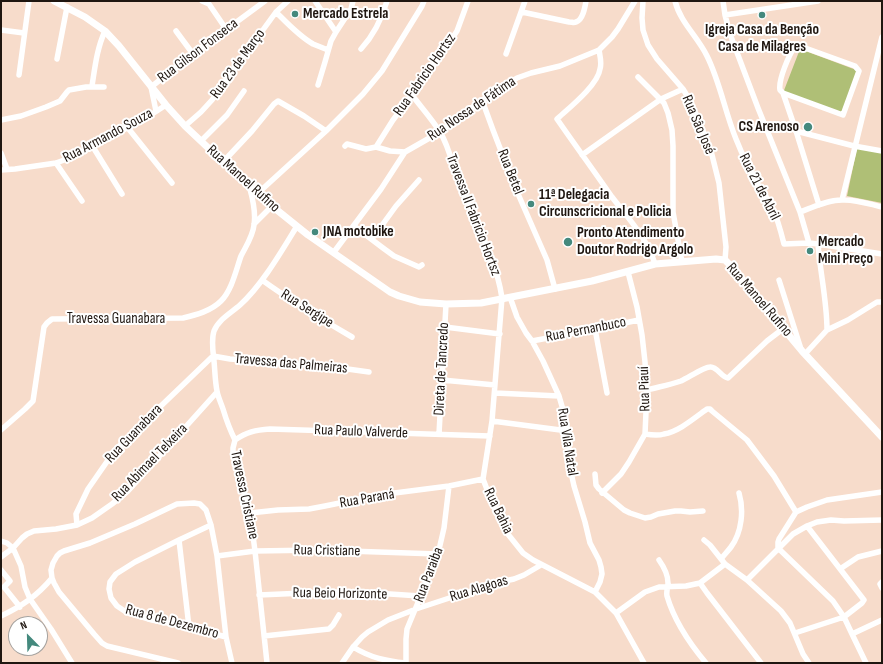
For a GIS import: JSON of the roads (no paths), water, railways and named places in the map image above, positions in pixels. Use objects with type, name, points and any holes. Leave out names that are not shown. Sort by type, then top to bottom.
[{"type":"main road","name":"Rua Manoel Rufino","points":[[54,1],[85,17],[105,31],[185,126],[257,194],[297,226],[383,287],[399,296],[420,302],[464,304],[555,289],[598,280],[655,264],[711,259],[725,260],[804,352],[882,437]]},
{"type":"street","points":[[19,75],[29,1]]},
{"type":"street","points":[[202,1],[209,4],[226,29]]},
{"type":"street","name":"Rua Gilson Fonseca","points":[[151,87],[265,1]]},
{"type":"street","name":"Rua 23 de Março","points":[[185,126],[212,100],[276,12],[288,1]]},
{"type":"street","points":[[315,1],[336,32]]},
{"type":"street","points":[[318,85],[331,41],[351,9],[353,1]]},
{"type":"street","points":[[361,49],[371,37],[383,13],[387,1]]},
{"type":"street","points":[[257,194],[326,131],[363,94],[382,71],[424,1]]},
{"type":"street","name":"Rua Fabricio Hortsz","points":[[376,147],[393,120],[437,61],[457,30],[468,1]]},
{"type":"street","points":[[506,54],[525,1]]},
{"type":"street","points":[[522,12],[569,22],[576,22],[581,17],[586,1]]},
{"type":"street","name":"Rua Nossa de Fátima","points":[[334,252],[381,189],[405,152],[440,132],[482,100],[517,78],[560,66],[599,50],[618,29],[635,1]]},
{"type":"street","name":"Rua Sâo José","points":[[643,1],[643,30],[648,45],[657,59],[683,89],[689,99],[700,123],[710,151],[718,177],[726,247],[725,260]]},
{"type":"street","name":"Rua 21 de Abril","points":[[675,1],[681,17],[702,46],[712,67],[736,138],[750,170],[774,210],[784,244],[809,243]]},
{"type":"street","points":[[724,1],[725,15],[730,34],[800,212],[809,243],[882,254]]},
{"type":"street","points":[[725,15],[818,1]]},
{"type":"street","points":[[57,60],[67,8]]},
{"type":"street","points":[[276,12],[313,44],[328,50]]},
{"type":"street","points":[[1,30],[24,33]]},
{"type":"street","points":[[92,86],[98,51],[105,31]]},
{"type":"street","points":[[176,31],[193,54]]},
{"type":"street","points":[[842,200],[854,146],[869,94],[882,37]]},
{"type":"street","points":[[783,93],[843,115],[859,70],[855,66],[796,45],[789,56],[780,84],[780,90],[783,93],[819,205]]},
{"type":"street","points":[[599,50],[601,64],[598,75],[583,94],[557,119],[640,234],[650,250],[655,264]]},
{"type":"street","points":[[638,77],[661,99],[666,108],[672,130],[673,212],[682,262]]},
{"type":"street","points":[[1,120],[21,116],[46,108],[60,101],[69,90],[92,86],[104,87]]},
{"type":"street","points":[[151,87],[156,111]]},
{"type":"street","points":[[582,155],[661,99],[683,89]]},
{"type":"street","points":[[201,141],[227,115],[244,91]]},
{"type":"street","name":"Travessa II Fabricio Hortsz","points":[[412,96],[440,132],[448,147],[461,187],[494,263],[502,298]]},
{"type":"street","name":"Rua Betel","points":[[482,100],[507,166],[546,260],[555,289]]},
{"type":"street","points":[[223,162],[278,101],[326,131]]},
{"type":"street","name":"Rua Armando Souza","points":[[4,170],[56,163],[75,156],[128,128],[166,105]]},
{"type":"street","points":[[128,128],[172,183]]},
{"type":"street","points":[[796,132],[882,151]]},
{"type":"street","points":[[345,146],[346,144],[368,149],[376,147],[390,151],[405,152]]},
{"type":"street","points":[[93,147],[122,194]]},
{"type":"street","points":[[1,153],[4,170]]},
{"type":"street","points":[[56,163],[82,201]]},
{"type":"street","points":[[372,239],[396,206],[419,180]]},
{"type":"street","name":"Travessa Guanabara","points":[[1,430],[33,401],[44,327],[52,319],[182,318],[204,312],[214,307],[221,301],[228,293],[252,233],[254,224],[253,202],[250,188]]},
{"type":"street","points":[[800,212],[834,200],[857,201],[882,207]]},
{"type":"street","name":"Travessa Guanabara","points":[[254,224],[272,206]]},
{"type":"street","points":[[235,440],[217,392],[213,356],[214,331],[216,325],[241,305],[262,280],[297,226]]},
{"type":"street","points":[[354,226],[394,256],[419,267],[422,264]]},
{"type":"street","points":[[818,244],[827,310],[828,330]]},
{"type":"street","name":"Rua Piauí","points":[[602,493],[621,474],[645,434],[647,390],[642,335],[628,272]]},
{"type":"street","name":"Rua Sergipe","points":[[262,280],[314,315],[352,337]]},
{"type":"street","points":[[779,280],[804,352],[828,330],[848,320],[877,302],[882,302]]},
{"type":"street","name":"Rua Vila Natal","points":[[510,297],[521,326],[532,341],[550,375],[564,413],[568,431],[568,452],[574,486],[586,522],[590,543],[601,567],[602,574],[595,592]]},
{"type":"street","name":"Rua Bahia","points":[[502,298],[495,393],[483,479],[493,505],[507,533],[524,553],[541,565],[595,592],[616,613],[644,663]]},
{"type":"street","name":"Direta de Tancredo","points":[[439,434],[446,304]]},
{"type":"street","name":"Rua Pernanbuco","points":[[532,341],[639,320]]},
{"type":"street","points":[[445,327],[500,334]]},
{"type":"street","points":[[647,390],[681,381],[710,366],[728,378],[767,341],[784,328]]},
{"type":"street","points":[[595,329],[607,392]]},
{"type":"street","name":"Travessa das Palmeiras","points":[[213,356],[230,359],[333,367],[369,372]]},
{"type":"street","name":"Rua Guanabara","points":[[77,525],[76,514],[88,489],[115,450],[213,356]]},
{"type":"street","points":[[442,380],[495,385]]},
{"type":"street","name":"Rua Abimael Telxeira","points":[[1,557],[13,548],[27,534],[34,531],[77,525],[92,518],[112,504],[128,490],[217,392]]},
{"type":"street","points":[[495,393],[559,396]]},
{"type":"street","points":[[645,434],[658,435],[670,432],[684,425],[704,411],[710,409],[750,444],[774,476],[796,512]]},
{"type":"street","points":[[492,421],[568,431]]},
{"type":"street","name":"Rua Paulo Valverde","points":[[235,440],[244,434],[255,430],[270,428],[490,436]]},
{"type":"street","name":"Travessa Cristiane","points":[[235,440],[233,452],[250,513],[266,663]]},
{"type":"street","points":[[595,474],[596,485],[602,493],[630,513],[648,518],[658,514],[675,511],[703,511]]},
{"type":"street","name":"Rua Paraná","points":[[250,513],[317,508],[379,495],[449,486],[483,479]]},
{"type":"street","name":"Rua Paraiba","points":[[406,663],[407,629],[438,554],[444,528],[449,486]]},
{"type":"street","points":[[866,663],[844,617],[833,601],[778,548],[778,542],[796,512],[827,500],[882,492]]},
{"type":"street","points":[[721,559],[732,547],[740,526],[741,500],[739,493]]},
{"type":"street","points":[[178,663],[107,646],[102,643],[59,592],[52,578],[51,570],[53,563],[60,553],[90,543],[177,504],[200,504],[206,510],[211,525],[226,636],[232,663]]},
{"type":"street","points":[[747,580],[792,534],[807,526],[817,522],[831,520],[882,520]]},
{"type":"street","name":"Rua 8 de Dezembro","points":[[211,525],[135,562],[116,574],[110,582],[110,589],[112,598],[117,606],[126,612],[152,620],[226,636]]},
{"type":"street","points":[[795,633],[844,617],[864,601],[864,598],[807,526]]},
{"type":"street","points":[[179,540],[189,627]]},
{"type":"street","points":[[704,540],[710,545],[725,564],[747,580],[781,611],[790,623],[809,663]]},
{"type":"street","points":[[1,541],[7,543],[13,548],[21,566],[25,587],[30,600],[51,629],[72,663]]},
{"type":"street","name":"Rua Cristiane","points":[[216,556],[255,551],[318,550],[438,554]]},
{"type":"street","points":[[840,569],[858,557],[882,551]]},
{"type":"street","points":[[659,560],[667,577],[667,594],[681,628],[706,663]]},
{"type":"street","points":[[616,613],[645,592],[659,587],[686,586],[700,583],[725,564]]},
{"type":"street","name":"Rua Alagoas","points":[[342,663],[362,637],[388,620],[495,582],[519,577],[541,565]]},
{"type":"street","points":[[1,570],[10,581],[4,586],[20,607]]},
{"type":"street","points":[[1,616],[20,607],[30,600],[52,578]]},
{"type":"street","points":[[882,582],[880,584],[882,588]]},
{"type":"street","points":[[700,583],[762,663]]},
{"type":"street","name":"Rua Beio Horizonte","points":[[259,595],[360,592],[420,596]]},
{"type":"street","points":[[264,636],[329,629],[333,626],[340,615]]},
{"type":"street","points":[[852,634],[882,620]]},
{"type":"street","points":[[353,647],[371,656],[406,663]]},
{"type":"place","name":"Mercado Estrela","points":[[295,14]]},
{"type":"place","name":"Igreja Casa da Benção Casa de Milagres","points":[[762,15]]},
{"type":"place","name":"CS Arenoso","points":[[808,127]]},
{"type":"place","name":"11ª Delegacia Circunscricional e Policia","points":[[531,204]]},
{"type":"place","name":"JNA motobike","points":[[315,232]]},
{"type":"place","name":"Pronto Atendimento Doutor Rodrigo Argolo","points":[[568,242]]},
{"type":"place","name":"Mercado Mini Preço","points":[[810,251]]}]
